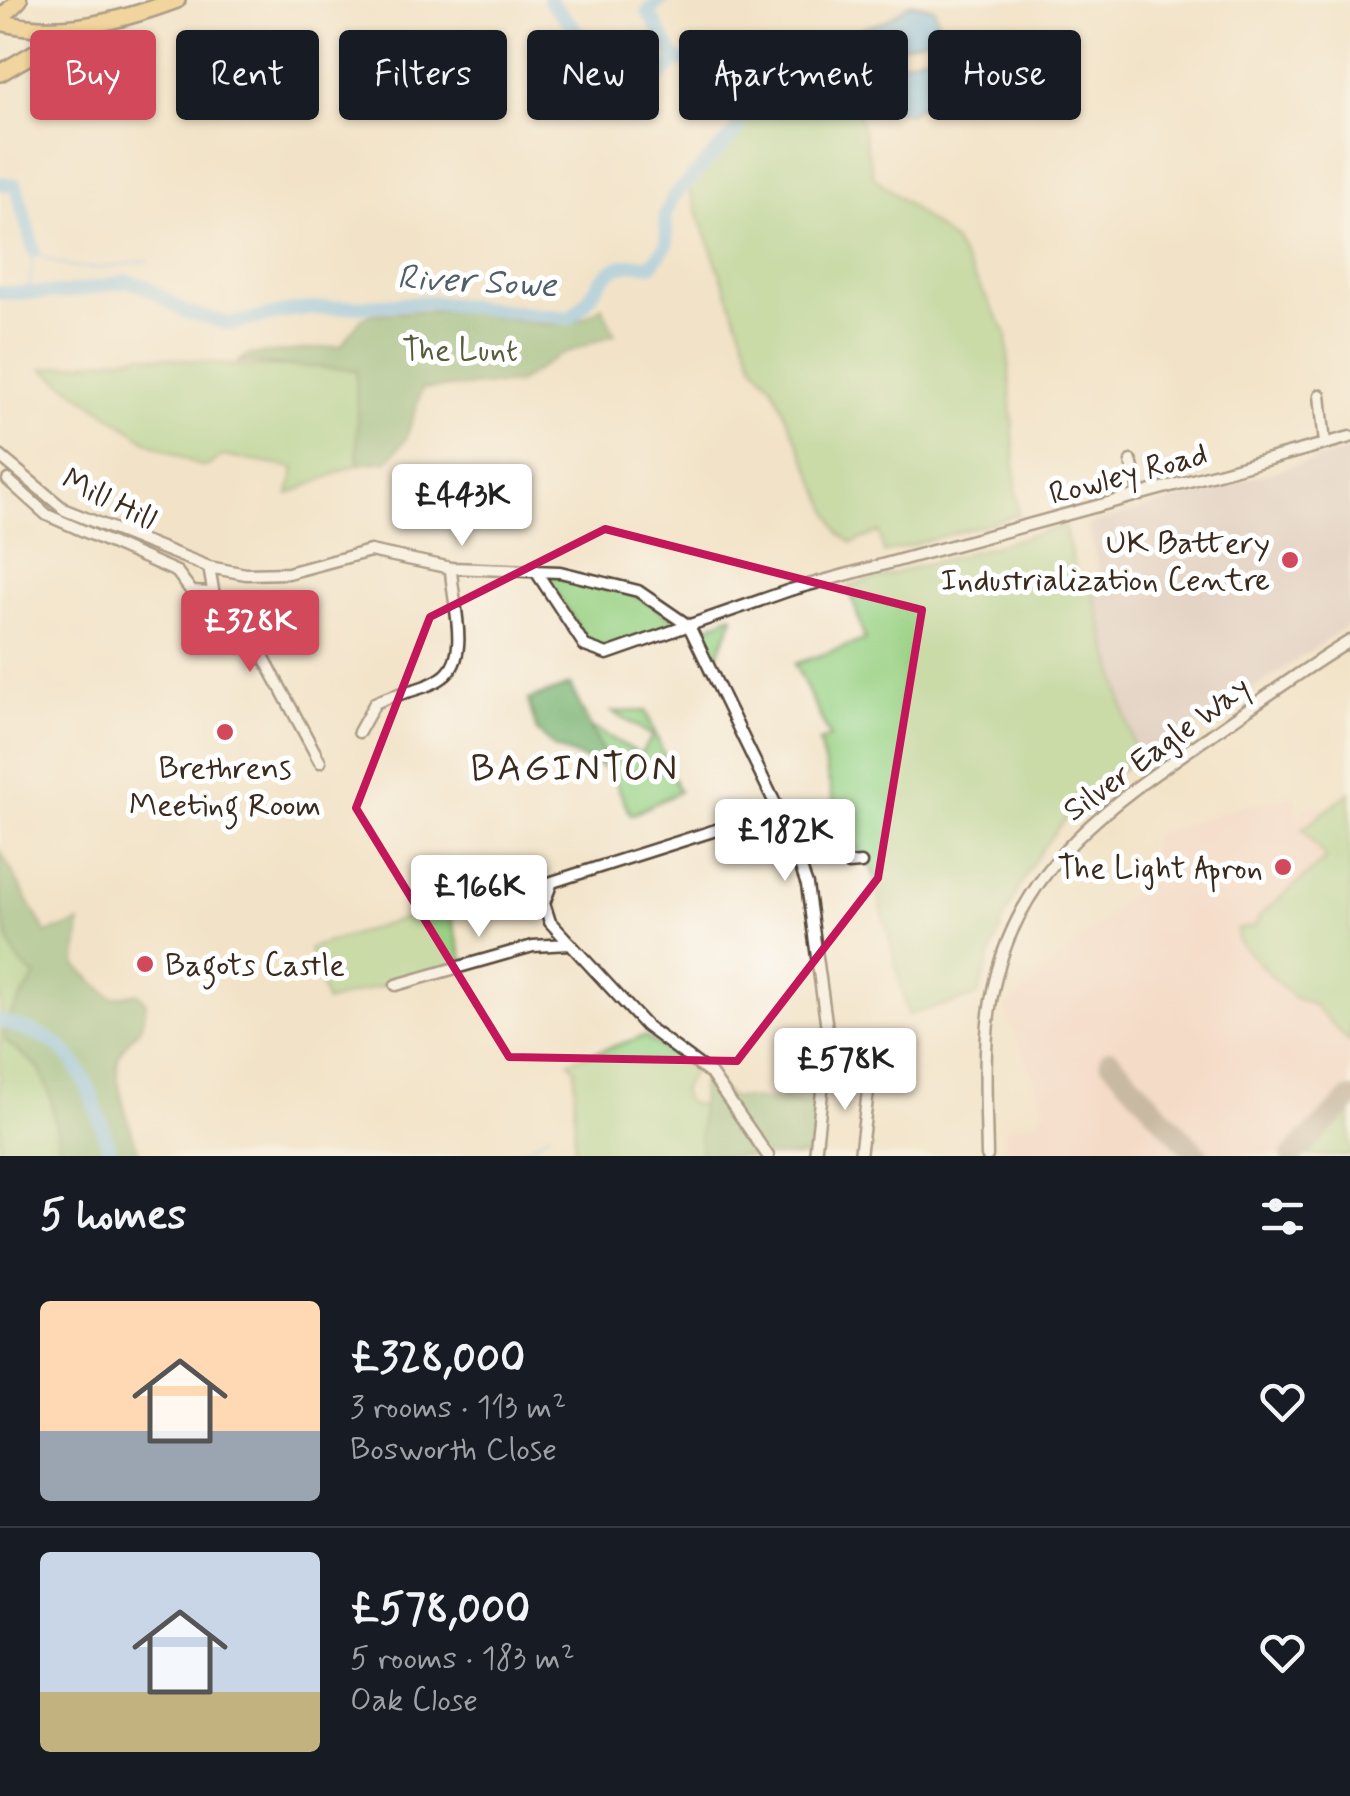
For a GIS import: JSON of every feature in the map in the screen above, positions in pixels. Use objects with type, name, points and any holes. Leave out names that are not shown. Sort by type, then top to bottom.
[{"type":"highway","points":[[18,0],[0,20],[24,28],[77,28]]},
{"type":"highway","points":[[0,73],[77,28],[177,0]]},
{"type":"street","points":[[1320,395],[1325,444]]},
{"type":"street","points":[[1324,414],[1345,438]]},
{"type":"street","name":"Rowley Road","points":[[535,570],[594,652],[607,654],[790,590],[1345,438]]},
{"type":"street","name":"Mill Hill","points":[[0,456],[8,479],[47,515],[178,572],[192,592],[211,593]]},
{"type":"street","points":[[1132,461],[1140,496]]},
{"type":"street","name":"Mill Hill","points":[[8,479],[64,510],[209,568],[246,574],[288,573],[370,550],[451,568],[535,570],[624,586],[658,602],[689,626]]},
{"type":"street","points":[[209,568],[211,593],[224,627],[261,652],[320,762]]},
{"type":"street","points":[[359,732],[375,703],[448,672],[458,648],[451,568]]},
{"type":"street","points":[[689,626],[800,859],[812,912],[828,1036],[816,1156]]},
{"type":"street","name":"Silver Eagle Way","points":[[987,1156],[986,1043],[992,994],[1014,925],[1037,882],[1065,846],[1104,810],[1350,640]]},
{"type":"street","points":[[768,1156],[711,1074],[644,1025],[550,922],[545,892],[552,882],[778,810]]},
{"type":"street","points":[[800,859],[830,849],[848,864],[861,863]]},
{"type":"street","points":[[534,946],[550,922]]},
{"type":"street","points":[[396,984],[534,946],[569,944]]},
{"type":"street","points":[[860,1156],[870,1075]]},
{"type":"highlighted area","points":[[605,529],[922,610],[878,878],[737,1061],[509,1057],[356,808],[430,617]]},
{"type":"shaded area","points":[[1350,449],[1350,624],[1139,766],[1089,575],[1099,572],[1087,525]]},
{"type":"shaded area","points":[[1350,792],[1350,1156],[998,1156],[1005,1146],[1005,1128],[1037,1121],[1046,1109],[1004,1010],[1152,875],[1152,835],[1237,807],[1296,795],[1297,817],[1313,804],[1326,810]]},
{"type":"green space","points":[[737,120],[860,120],[874,177],[953,241],[1007,333],[1018,515],[884,553],[879,532],[852,543],[839,533],[773,387],[754,364],[688,187],[737,131]]},
{"type":"green space","name":"The Lunt","points":[[602,306],[615,334],[558,356],[518,383],[422,389],[406,439],[388,461],[358,464],[356,370],[238,362],[248,355],[341,346],[362,318],[373,314],[456,311],[554,324],[587,316]]},
{"type":"green space","points":[[141,355],[251,367],[339,366],[357,370],[358,464],[289,494],[295,468],[222,456],[208,466],[200,466],[151,444],[43,369]]},
{"type":"green space","points":[[1064,526],[1077,578],[1089,575],[1137,759],[1078,806],[1034,861],[1002,925],[978,996],[908,1015],[873,871],[840,825],[819,742],[830,737],[795,664],[865,640],[849,586]]},
{"type":"green space","points":[[546,577],[634,596],[678,624],[607,651],[592,648]]},
{"type":"green space","points":[[732,615],[733,619],[712,667],[703,629]]},
{"type":"green space","points":[[570,685],[611,770],[555,748],[537,731],[528,700]]},
{"type":"green space","points":[[646,711],[679,792],[631,815],[589,726],[640,754],[653,736],[613,712]]},
{"type":"green space","points":[[1350,792],[1350,1043],[1314,1005],[1291,996],[1238,941],[1237,930],[1255,926],[1260,915],[1326,859],[1303,829]]},
{"type":"green space","points":[[0,851],[46,933],[112,1156],[0,1156]]},
{"type":"green space","points":[[0,851],[46,933],[80,923],[76,965],[112,998],[138,993],[146,1002],[142,1022],[123,1049],[117,1066],[124,1106],[140,1156],[61,1156],[51,1098],[39,1068],[5,1041],[5,1023],[36,976],[15,954],[4,923]]},
{"type":"green space","points":[[447,905],[464,962],[326,1002],[309,948]]},
{"type":"green space","points":[[645,1036],[693,1072],[681,1091],[687,1102],[702,1106],[700,1156],[566,1156],[574,1151],[575,1070],[569,1061]]},
{"type":"green space","points":[[707,1077],[730,1097],[823,1104],[815,1156],[700,1156],[701,1085]]},
{"type":"green space","points":[[1350,1112],[1350,1156],[1306,1156]]},
{"type":"water","points":[[913,3],[934,8],[938,20],[936,30],[928,30],[928,39],[908,44],[908,30],[858,30],[884,21]]},
{"type":"water","points":[[928,54],[925,103],[908,114],[908,60]]},
{"type":"waterway","points":[[549,0],[632,92],[655,82],[676,60]]},
{"type":"waterway","name":"River Sowe","points":[[0,293],[65,293],[127,281],[145,286],[185,312],[230,324],[295,310],[430,302],[569,318],[609,272],[633,264],[652,265],[667,244],[665,215],[673,197],[737,131],[737,100],[710,66],[676,60],[648,12],[661,0]]},
{"type":"waterway","points":[[0,183],[16,185],[34,251]]},
{"type":"waterway","points":[[28,294],[34,251],[74,267],[147,260]]},
{"type":"waterway","name":"River Sowe","points":[[0,1021],[41,1035],[65,1051],[83,1078],[112,1156]]},
{"type":"waterway","points":[[502,1156],[526,1149],[549,1134]]},
{"type":"taxiway","points":[[1110,1060],[1198,1156]]},
{"type":"taxiway","points":[[1292,1156],[1350,1099]]},
{"type":"place","name":"UK Battery Industrialization Centre","points":[[1290,560]]},
{"type":"place","name":"Brethrens Meeting Room","points":[[225,732]]},
{"type":"place","name":"The Light Apron","points":[[1283,867]]},
{"type":"place","name":"Bagots Castle","points":[[145,964]]},
{"type":"district","name":"BAGINTON","points":[[575,767]]}]
